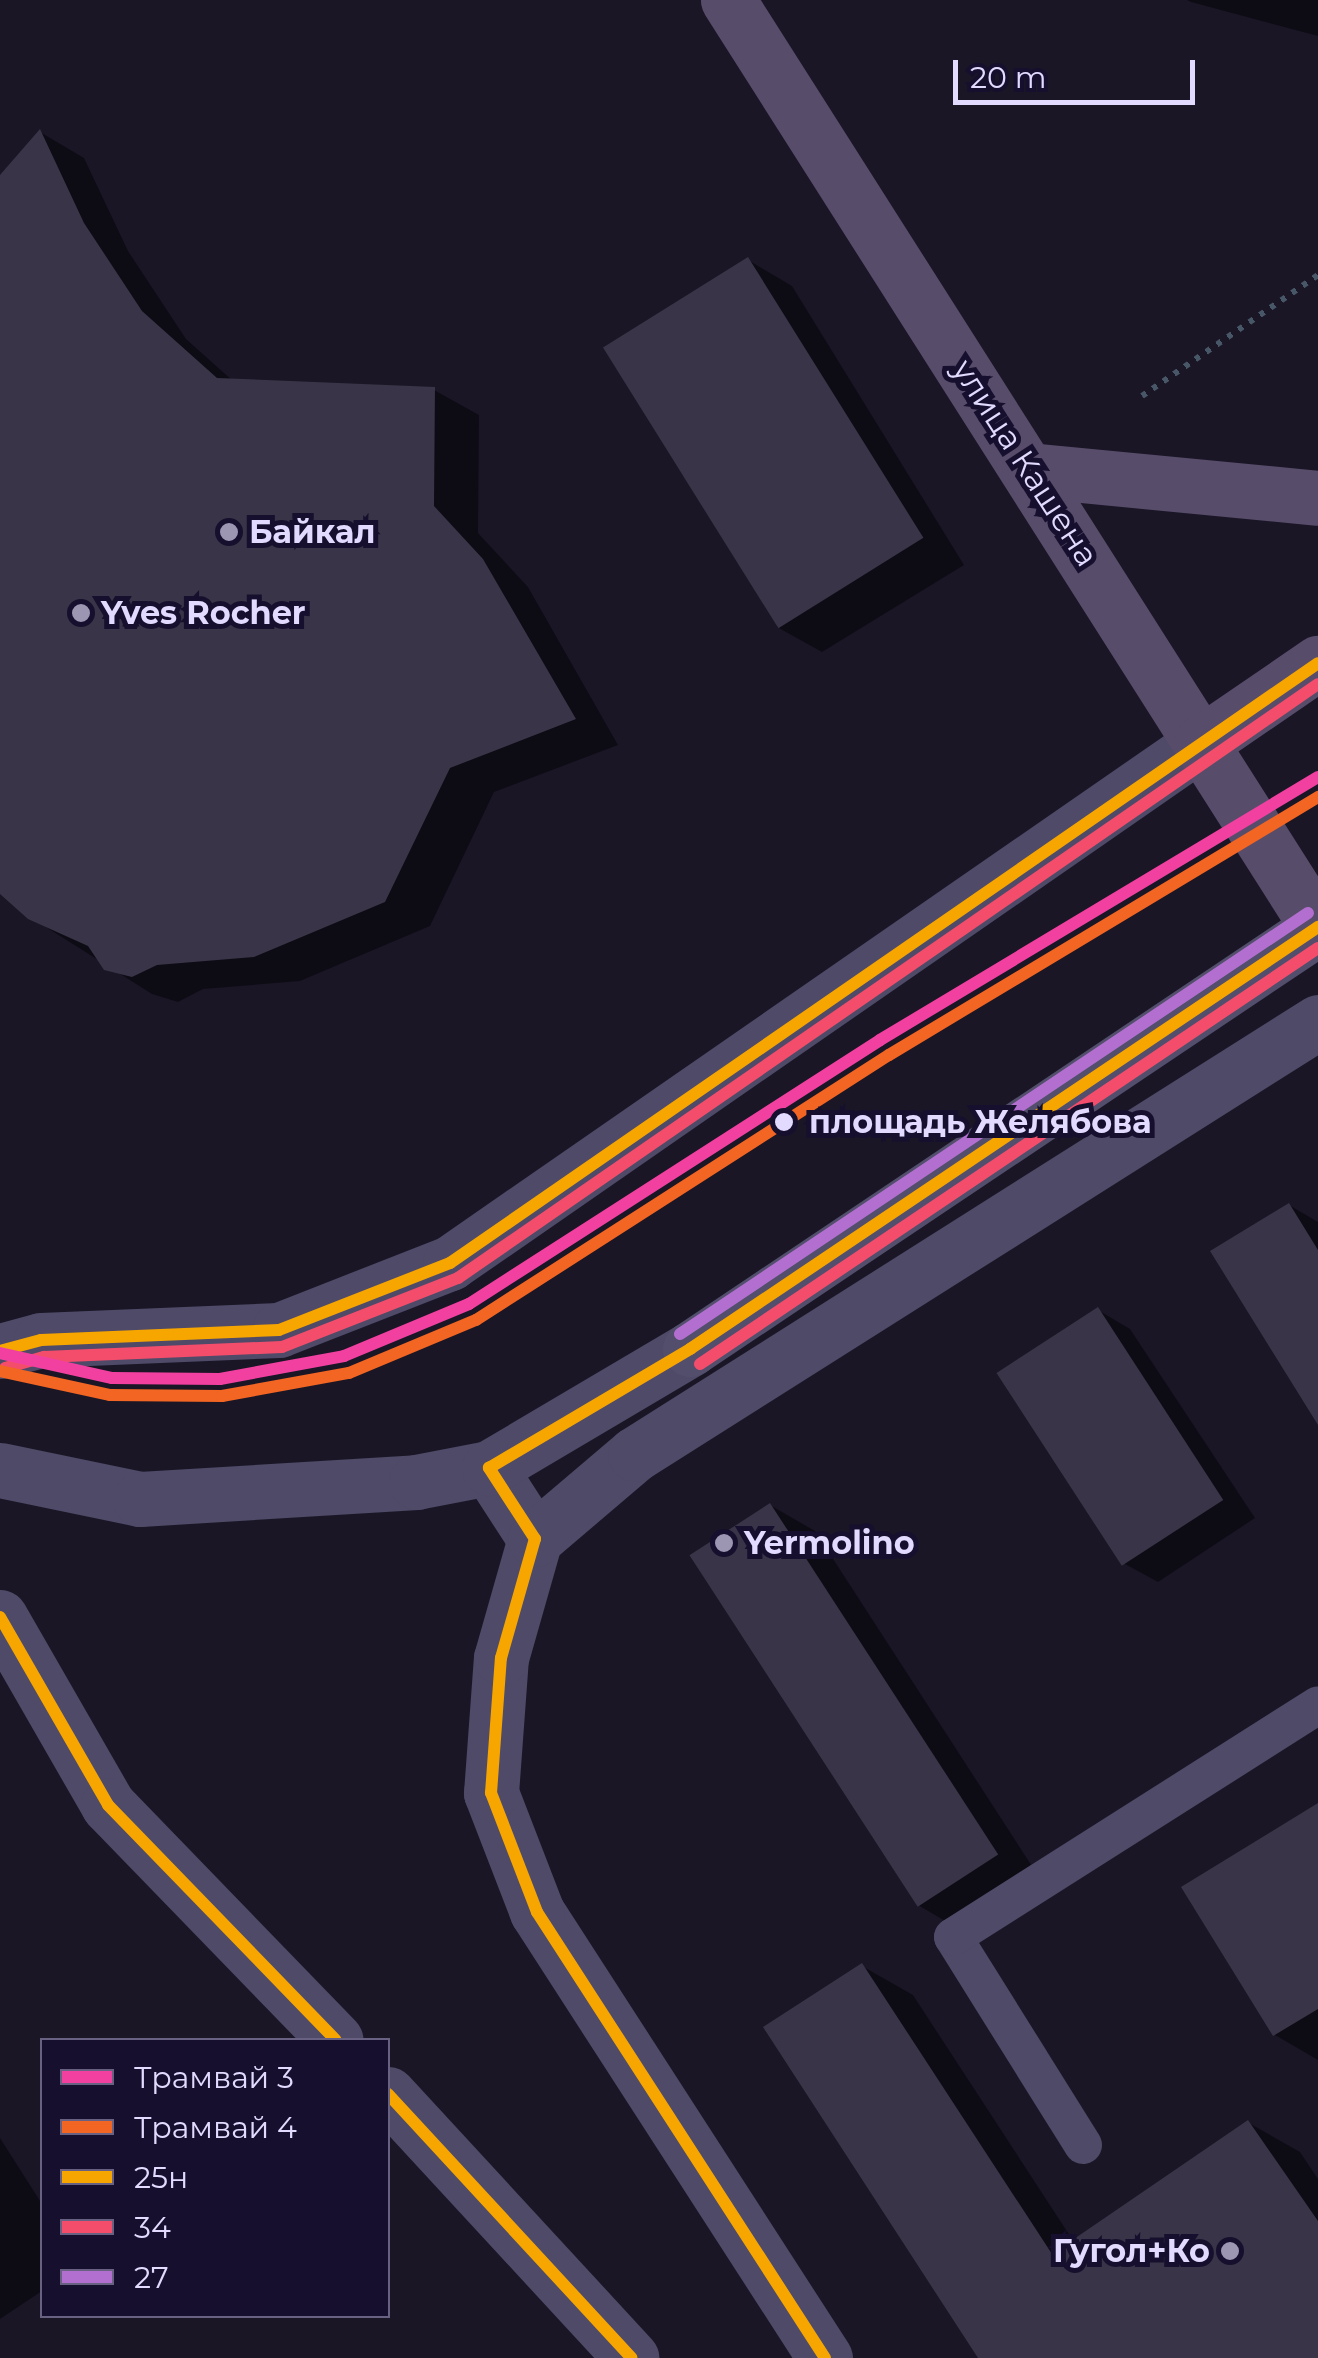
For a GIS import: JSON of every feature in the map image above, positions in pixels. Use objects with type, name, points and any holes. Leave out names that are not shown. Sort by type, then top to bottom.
[{"type":"main road","name":"улица Кашена","points":[[728,0],[1318,928]]},
{"type":"main road","points":[[1029,470],[1318,498]]},
{"type":"main road","points":[[1201,743],[1318,663]]},
{"type":"main road","points":[[690,1349],[1318,928]]},
{"type":"street","points":[[0,1351],[41,1340],[279,1330],[450,1263],[1201,743]]},
{"type":"street","points":[[825,2358],[537,1912],[491,1793],[501,1658],[535,1539],[635,1454],[1318,1022]]},
{"type":"street","points":[[0,1470],[140,1498],[236,1499],[489,1468],[690,1349]]},
{"type":"street","points":[[489,1468],[535,1539]]},
{"type":"street","points":[[0,1617],[108,1805],[334,2038]]},
{"type":"street","points":[[390,2096],[632,2358]]},
{"type":"lane","points":[[1083,2145],[953,1937],[1318,1705]]},
{"type":"path","points":[[1142,396],[1318,275]]},
{"type":"building","name":"Байкал","points":[[40,129],[84,223],[142,311],[217,378],[435,387],[434,506],[483,559],[576,719],[450,768],[385,902],[254,957],[157,965],[132,977],[104,970],[88,946],[28,919],[0,894],[0,175]]},
{"type":"building","points":[[748,257],[923,538],[778,628],[603,348]]},
{"type":"building","points":[[1289,1203],[1318,1250],[1318,1425],[1210,1251]]},
{"type":"building","points":[[1098,1307],[1223,1500],[1122,1566],[997,1373]]},
{"type":"building","points":[[770,1503],[998,1854],[918,1907],[689,1555]]},
{"type":"building","points":[[1318,1803],[1318,2009],[1273,2036],[1181,1887]]},
{"type":"building","points":[[862,1963],[1052,2254],[1248,2120],[1318,2221],[1318,2358],[978,2358],[763,2027]]},
{"type":"tram line","name":"3","points":[[0,1353],[112,1378],[220,1379],[344,1356],[469,1304],[880,1040],[1318,777]]},
{"type":"tram line","name":"4","points":[[0,1371],[110,1395],[222,1396],[349,1373],[476,1320],[889,1055],[1318,797]]},
{"type":"transit line","name":"25н","points":[[0,1351],[41,1340],[279,1330],[450,1263],[1318,663]]},
{"type":"transit line","name":"34","points":[[5,1368],[44,1357],[282,1347],[458,1278],[1318,684]]},
{"type":"transit line","name":"27","points":[[680,1334],[1308,913]]},
{"type":"transit line","name":"25н","points":[[825,2358],[537,1912],[491,1793],[501,1658],[535,1539],[489,1468],[690,1349],[1318,927]]},
{"type":"transit line","name":"34","points":[[700,1364],[1318,948]]},
{"type":"transit line","name":"25н","points":[[0,1617],[108,1805],[334,2038]]},
{"type":"transit line","name":"25н","points":[[390,2096],[632,2358]]},
{"type":"place","name":"Байкал","points":[[229,532]]},
{"type":"place","name":"Yves Rocher","points":[[81,613]]},
{"type":"place","name":"площадь Желябова","points":[[784,1122]]},
{"type":"place","name":"Yermolino","points":[[724,1543]]},
{"type":"place","name":"Гугол+Ко","points":[[1230,2251]]}]
